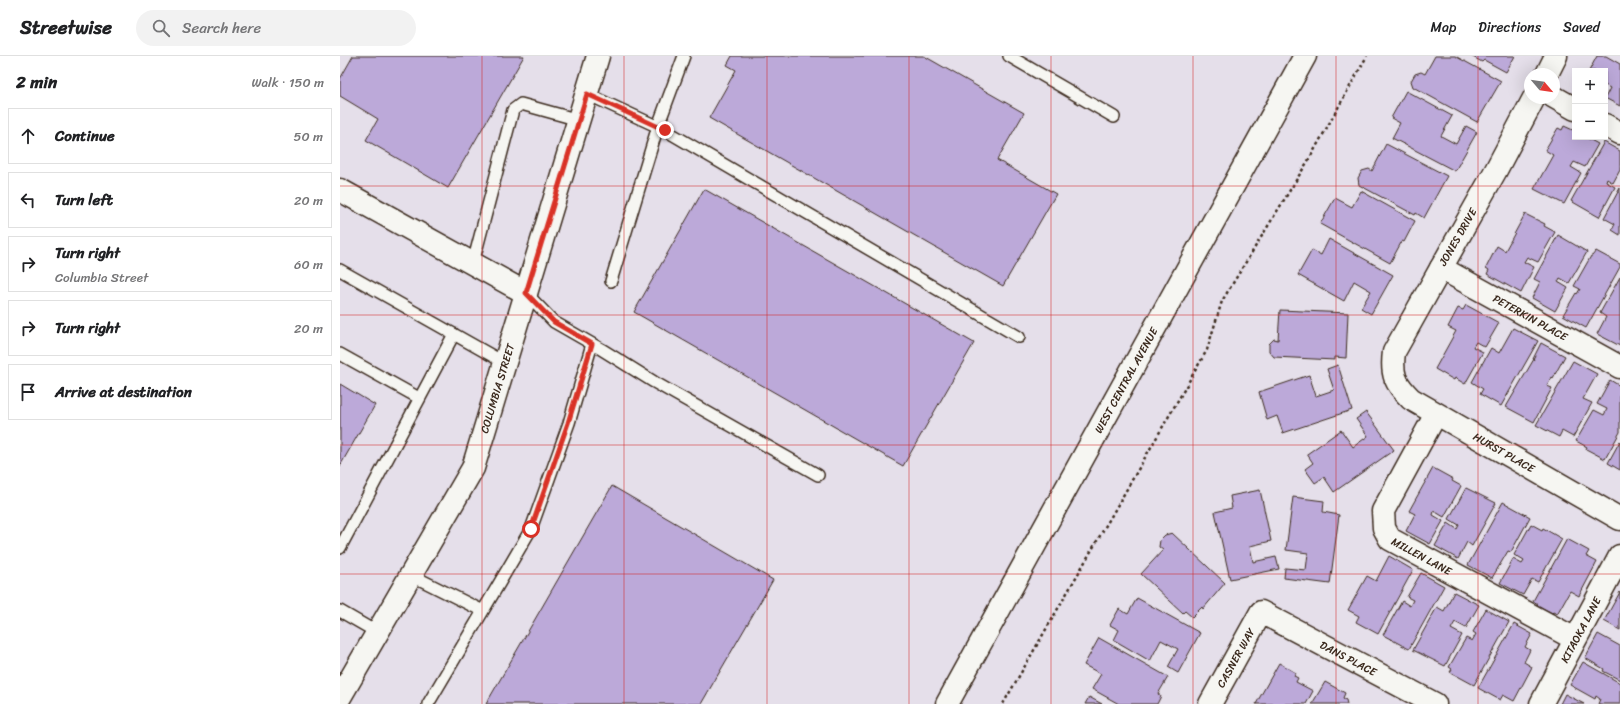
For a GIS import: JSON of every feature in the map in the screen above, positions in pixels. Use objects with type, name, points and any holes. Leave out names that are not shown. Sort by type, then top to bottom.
[{"type":"street","name":"COLUMBIA STREET","points":[[340,697],[473,468],[598,56]]},
{"type":"street","name":"WEST CENTRAL AVENUE","points":[[947,704],[1305,56]]},
{"type":"street","points":[[1550,68],[1556,56]]},
{"type":"street","points":[[1560,100],[1572,106]]},
{"type":"street","name":"JONES DRIVE","points":[[1394,378],[1392,367],[1394,352],[1496,170],[1531,104]]},
{"type":"street","points":[[1608,127],[1620,133]]},
{"type":"street","points":[[340,190],[526,293]]},
{"type":"street","name":"PETERKIN PLACE","points":[[1440,268],[1620,367]]},
{"type":"street","name":"HURST PLACE","points":[[1394,378],[1401,389],[1411,399],[1620,520]]},
{"type":"street","name":"MILLEN LANE","points":[[1436,414],[1383,511],[1384,528],[1390,539],[1575,640]]},
{"type":"street","name":"KITAOKA LANE","points":[[1541,704],[1620,556]]},
{"type":"street","name":"CASNER WAY","points":[[1210,704],[1261,612]]},
{"type":"street","name":"DANS PLACE","points":[[1261,612],[1435,704]]},
{"type":"lane","points":[[611,281],[658,126],[684,56]]},
{"type":"lane","points":[[1009,56],[1114,117]]},
{"type":"lane","points":[[587,94],[658,126],[1019,337]]},
{"type":"lane","points":[[473,263],[513,110],[521,104],[579,120]]},
{"type":"lane","points":[[340,270],[505,363]]},
{"type":"lane","points":[[526,293],[554,322],[654,382],[818,475]]},
{"type":"lane","points":[[340,548],[454,334]]},
{"type":"lane","points":[[428,704],[531,529],[568,423],[592,344]]},
{"type":"lane","points":[[340,354],[419,398]]},
{"type":"lane","points":[[411,575],[483,611]]},
{"type":"lane","points":[[340,611],[378,633]]},
{"type":"path","points":[[1003,704],[1207,350],[1222,301],[1310,156],[1367,56]]},
{"type":"building","points":[[353,56],[524,56],[448,188],[366,140],[378,119],[340,96],[340,79]]},
{"type":"building","points":[[732,56],[924,56],[1024,113],[997,160],[1056,194],[1003,286],[709,118],[736,70],[727,65]]},
{"type":"building","points":[[1435,56],[1455,56],[1501,81],[1477,122],[1413,87],[1411,81],[1415,74],[1421,72],[1425,74]]},
{"type":"building","points":[[1471,56],[1515,56],[1506,72],[1484,60],[1482,62]]},
{"type":"building","points":[[1597,56],[1606,56],[1620,64],[1620,106],[1608,100],[1608,92],[1610,88],[1608,87],[1608,68],[1591,68]]},
{"type":"building","points":[[1406,91],[1452,116],[1441,136],[1456,144],[1466,126],[1477,132],[1455,171],[1392,138],[1400,123],[1391,118]]},
{"type":"building","points":[[1564,126],[1572,130],[1572,140],[1591,140],[1598,144],[1585,167],[1574,162],[1571,167],[1581,173],[1564,204],[1534,189],[1553,155],[1545,150],[1558,128],[1562,130]]},
{"type":"building","points":[[1604,142],[1620,151],[1620,170],[1613,183],[1607,179],[1606,182],[1615,187],[1599,217],[1571,201]]},
{"type":"building","points":[[1386,144],[1447,176],[1424,218],[1416,213],[1415,215],[1359,185],[1358,178],[1362,171],[1369,169],[1372,171]]},
{"type":"building","points":[[1620,188],[1620,235],[1612,230],[1615,224],[1604,218]]},
{"type":"building","points":[[704,189],[974,343],[903,466],[634,312]]},
{"type":"building","points":[[1361,191],[1415,221],[1404,242],[1402,241],[1390,263],[1320,224],[1335,198],[1352,207]]},
{"type":"building","points":[[1525,214],[1545,224],[1544,226],[1555,232],[1538,262],[1527,257],[1524,262],[1534,267],[1521,293],[1487,274],[1489,270],[1486,268],[1497,246],[1505,251]]},
{"type":"building","points":[[1558,235],[1587,252],[1569,283],[1560,278],[1558,282],[1568,288],[1555,311],[1532,298],[1540,282],[1534,279]]},
{"type":"building","points":[[1329,239],[1393,275],[1371,314],[1361,308],[1371,291],[1354,281],[1344,301],[1298,275],[1312,250],[1321,255]]},
{"type":"building","points":[[1596,251],[1620,264],[1620,267],[1586,328],[1563,315],[1580,289],[1574,286],[1591,256]]},
{"type":"building","points":[[1620,277],[1620,346],[1597,334],[1606,317],[1600,313]]},
{"type":"building","points":[[1466,305],[1499,323],[1485,347],[1476,342],[1473,347],[1483,352],[1465,384],[1455,378],[1454,380],[1435,369],[1456,331],[1448,327],[1458,308],[1463,310]]},
{"type":"building","points":[[1280,310],[1348,313],[1346,358],[1335,357],[1335,360],[1274,357],[1269,351],[1269,344],[1274,339],[1278,340]]},
{"type":"building","points":[[1513,328],[1538,341],[1501,406],[1480,394],[1483,389],[1472,382],[1491,348],[1499,353]]},
{"type":"building","points":[[1541,343],[1565,356],[1547,386],[1552,388],[1534,422],[1506,407],[1534,359]]},
{"type":"building","points":[[1573,361],[1597,374],[1583,399],[1592,403],[1573,437],[1562,431],[1559,437],[1536,425]]},
{"type":"building","points":[[1338,365],[1352,410],[1283,433],[1277,416],[1267,420],[1259,392],[1309,375],[1316,396],[1334,390],[1327,369]]},
{"type":"building","points":[[1610,380],[1620,386],[1620,432],[1605,459],[1586,449],[1587,447],[1576,441],[1594,410],[1604,415],[1607,409],[1597,404]]},
{"type":"building","points":[[340,384],[375,405],[340,466]]},
{"type":"building","points":[[1366,412],[1394,450],[1334,492],[1324,477],[1315,483],[1305,469],[1313,463],[1307,454],[1341,430],[1353,447],[1368,436],[1356,419]]},
{"type":"building","points":[[1620,441],[1620,470],[1608,463]]},
{"type":"building","points":[[1433,468],[1453,479],[1452,481],[1461,486],[1444,517],[1434,511],[1433,515],[1443,521],[1430,544],[1406,531],[1415,514],[1409,511]]},
{"type":"building","points":[[612,486],[773,580],[701,704],[486,704]]},
{"type":"building","points":[[1466,488],[1496,503],[1472,546],[1467,542],[1458,559],[1435,546],[1448,523],[1457,529],[1459,525],[1449,519]]},
{"type":"building","points":[[1260,490],[1271,541],[1250,546],[1253,562],[1276,557],[1279,569],[1230,579],[1215,512],[1232,508],[1230,496]]},
{"type":"building","points":[[1293,497],[1324,501],[1323,512],[1339,515],[1330,584],[1284,578],[1285,568],[1306,570],[1308,553],[1286,550]]},
{"type":"building","points":[[1503,502],[1530,517],[1511,552],[1508,551],[1492,578],[1468,565]]},
{"type":"building","points":[[1531,524],[1542,530],[1543,528],[1562,539],[1538,582],[1532,579],[1523,595],[1500,583],[1513,559],[1522,564],[1524,561],[1514,555]]},
{"type":"building","points":[[1172,533],[1225,583],[1203,609],[1202,607],[1192,617],[1185,611],[1183,613],[1141,574],[1163,550],[1159,547],[1160,540],[1165,535]]},
{"type":"building","points":[[1567,539],[1589,551],[1586,556],[1597,562],[1579,596],[1570,591],[1557,614],[1537,605],[1538,604],[1533,601]]},
{"type":"building","points":[[1389,556],[1413,570],[1378,634],[1356,622],[1359,616],[1348,610],[1367,576],[1376,581]]},
{"type":"building","points":[[1421,573],[1444,586],[1409,649],[1383,635],[1402,601],[1410,606],[1413,600],[1407,597]]},
{"type":"building","points":[[1454,592],[1479,605],[1466,628],[1455,622],[1451,629],[1462,635],[1445,666],[1413,650],[1437,607],[1444,611]]},
{"type":"building","points":[[1620,592],[1620,630],[1604,621]]},
{"type":"building","points":[[1137,598],[1200,633],[1178,673],[1168,667],[1178,649],[1161,640],[1150,661],[1114,640],[1119,630],[1110,625],[1119,609],[1128,614]]},
{"type":"building","points":[[1486,609],[1509,622],[1474,685],[1450,672],[1452,669],[1449,667],[1466,638],[1472,641],[1476,634],[1473,632]]},
{"type":"building","points":[[1514,624],[1532,634],[1525,647],[1530,650],[1524,662],[1532,667],[1514,701],[1503,695],[1500,700],[1478,688]]},
{"type":"building","points":[[1598,634],[1620,646],[1620,680],[1603,671],[1604,669],[1585,658]]},
{"type":"building","points":[[1099,638],[1168,677],[1158,694],[1161,696],[1157,704],[1119,704],[1092,689],[1101,674],[1084,665]]},
{"type":"building","points":[[1583,662],[1620,683],[1620,704],[1598,704],[1600,699],[1596,696],[1595,699],[1570,685]]},
{"type":"building","points":[[1279,663],[1296,673],[1294,676],[1298,678],[1296,682],[1313,691],[1306,704],[1256,704]]},
{"type":"building","points":[[1325,682],[1345,693],[1343,698],[1346,700],[1347,704],[1312,704]]},
{"type":"building","points":[[1565,694],[1584,704],[1560,704]]},
{"type":"building","points":[[1089,697],[1102,704],[1085,704]]},
{"type":"route","points":[[531,529],[568,423],[592,344],[554,322],[526,293],[587,94],[665,130]]}]
